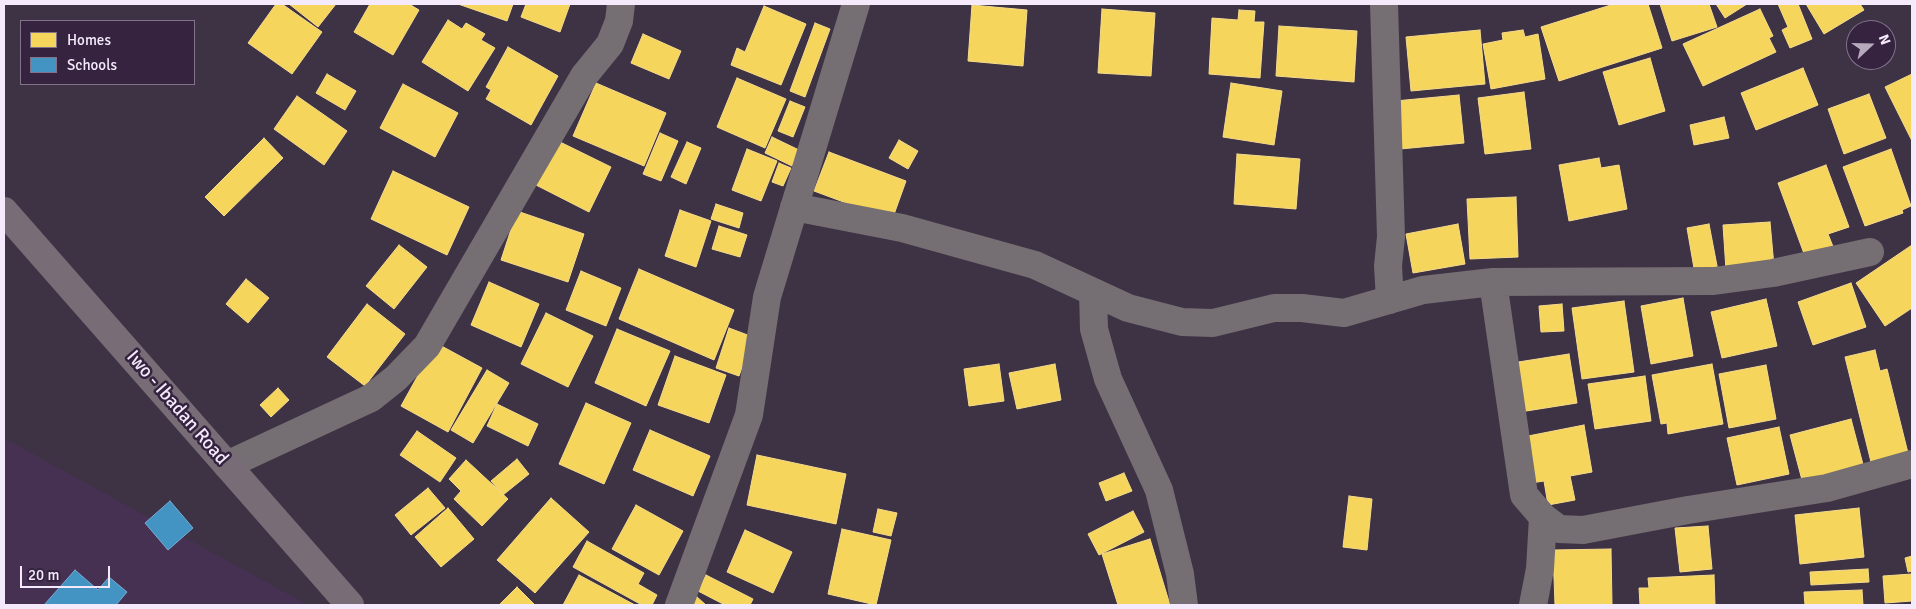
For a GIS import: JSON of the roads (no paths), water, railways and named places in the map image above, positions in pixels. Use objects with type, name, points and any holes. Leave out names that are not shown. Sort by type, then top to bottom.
[{"type":"main road","name":"Iwo - Ibadan Road","points":[[4,210],[350,605]]},
{"type":"street","points":[[227,465],[371,398],[396,378],[427,346],[584,76],[610,44],[619,21],[621,4]]},
{"type":"street","points":[[1384,4],[1391,236],[1388,266],[1390,300]]},
{"type":"street","points":[[679,605],[749,415],[767,297],[849,11]]},
{"type":"street","points":[[794,207],[902,228],[1035,265],[1128,308],[1182,322],[1213,323],[1274,308],[1302,308],[1344,313],[1423,290],[1493,282],[1714,281],[1773,273],[1870,252]]},
{"type":"street","points":[[1493,282],[1524,495],[1543,517],[1559,530],[1584,530],[1688,510],[1827,488],[1912,464]]},
{"type":"street","points":[[1093,292],[1094,329],[1108,379],[1159,490],[1180,574],[1184,605]]},
{"type":"street","points":[[1533,605],[1540,569],[1543,517]]}]
